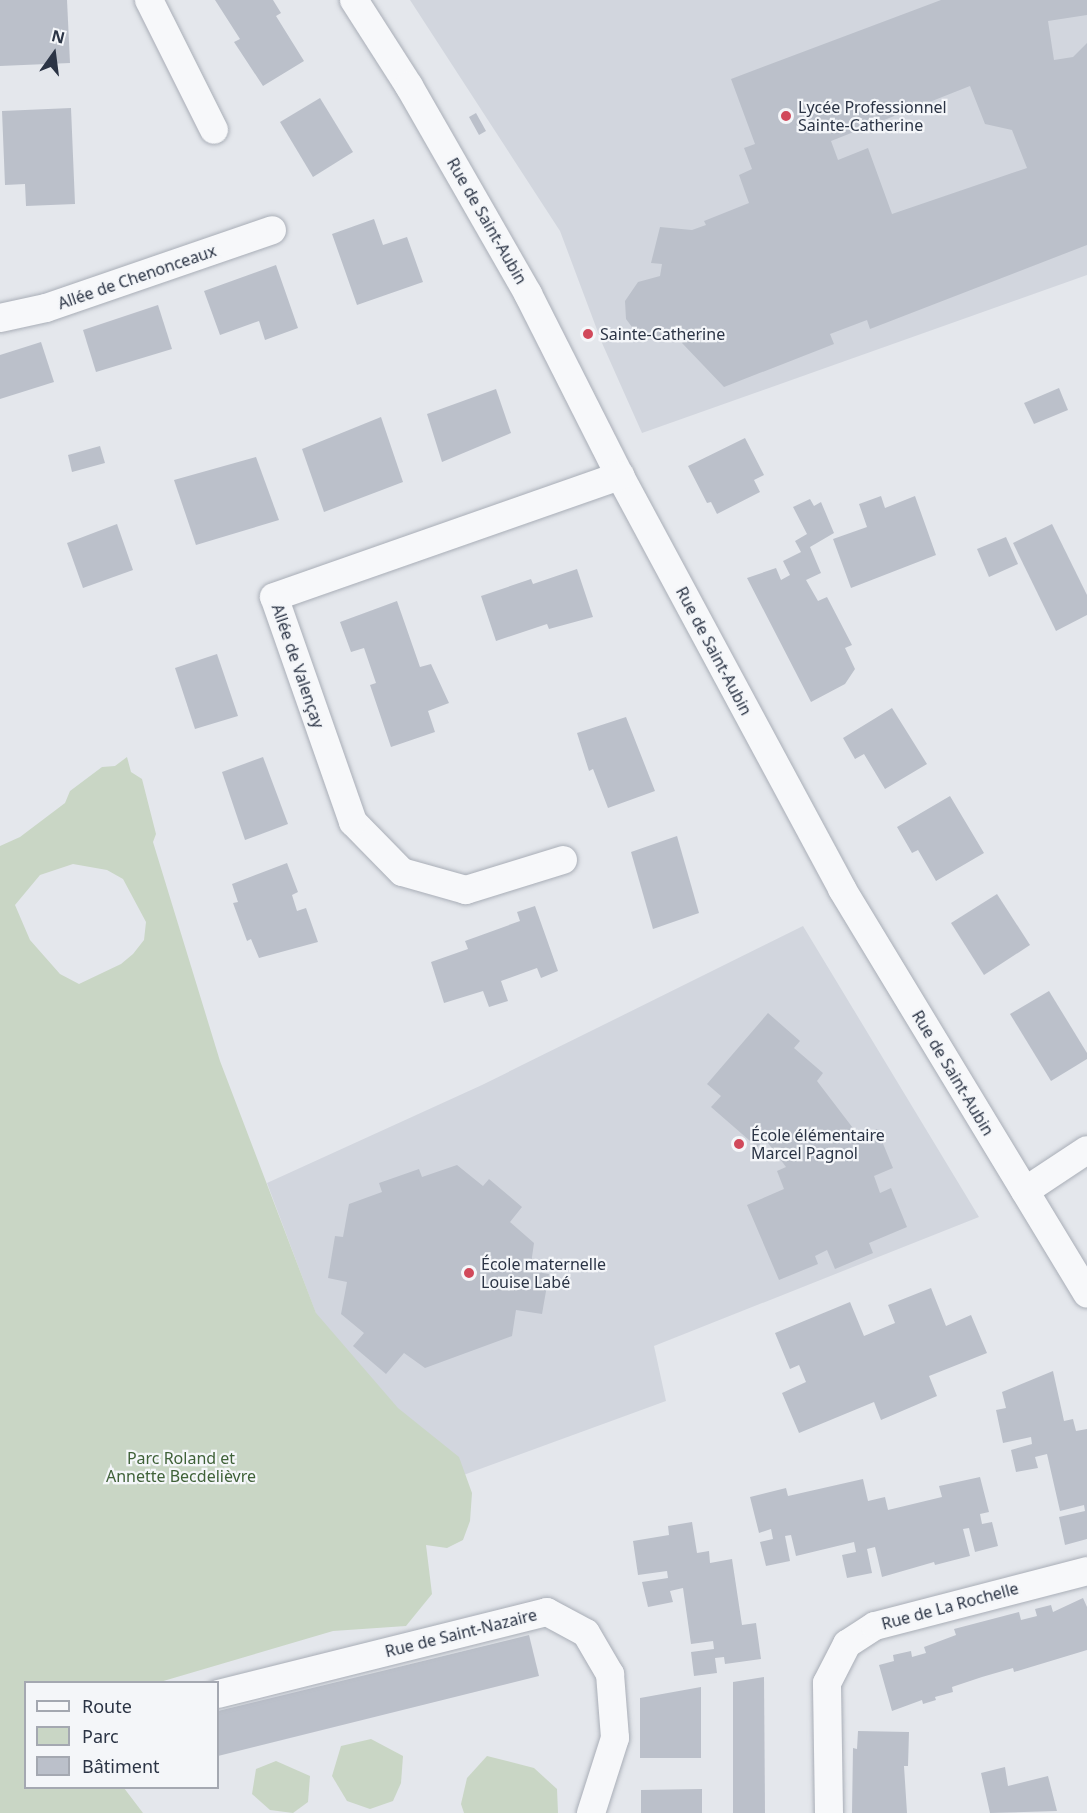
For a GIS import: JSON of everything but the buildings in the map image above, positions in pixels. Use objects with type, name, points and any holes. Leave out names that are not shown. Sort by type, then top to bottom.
[{"type":"street","points":[[149,0],[214,130]]},
{"type":"street","name":"Rue de Saint-Aubin","points":[[354,0],[414,94],[528,294],[620,476],[842,889],[1087,1294]]},
{"type":"street","name":"Allée de Chenonceaux","points":[[0,318],[46,308],[272,230]]},
{"type":"street","name":"Allée de Valençay","points":[[563,860],[466,890],[402,873],[353,822],[274,597],[620,476]]},
{"type":"street","points":[[1025,1191],[1087,1150]]},
{"type":"street","name":"Rue de La Rochelle","points":[[829,1813],[827,1683],[847,1644],[875,1626],[1087,1570]]},
{"type":"street","name":"Rue de Saint-Nazaire","points":[[219,1694],[547,1612],[586,1633],[610,1674],[615,1738],[591,1813]]},
{"type":"shaded area","name":"Lycée Professionnel Sainte-Catherine","points":[[410,0],[1087,0],[1087,275],[642,433],[602,343],[560,231]]},
{"type":"shaded area","points":[[803,926],[979,1217],[654,1346],[666,1401],[387,1503],[267,1183],[482,1085]]},
{"type":"green space","name":"Parc Roland et Annette Becdelièvre","points":[[127,757],[131,772],[142,779],[156,834],[153,842],[220,1061],[316,1313],[398,1408],[459,1457],[472,1493],[470,1521],[463,1540],[447,1548],[426,1545],[432,1594],[406,1626],[333,1631],[163,1681],[24,1681],[24,1789],[125,1789],[143,1813],[0,1813],[0,846],[20,837],[65,803],[70,791],[102,767],[115,766]],"holes":[[[73,864],[107,870],[123,879],[146,922],[144,940],[121,964],[79,984],[60,974],[30,940],[15,905],[40,875]]]},
{"type":"green space","points":[[371,1739],[403,1756],[401,1783],[393,1801],[370,1809],[347,1801],[332,1776],[341,1746]]},
{"type":"green space","points":[[487,1756],[534,1768],[557,1789],[558,1813],[464,1813],[461,1804],[467,1778]]},
{"type":"green space","points":[[276,1761],[310,1776],[308,1802],[293,1813],[270,1810],[252,1794],[256,1769]]},
{"type":"place","name":"Lycée Professionnel Sainte-Catherine","points":[[786,116]]},
{"type":"place","name":"Sainte-Catherine","points":[[588,334]]},
{"type":"place","name":"École élémentaire Marcel Pagnol","points":[[739,1144]]},
{"type":"place","name":"École maternelle Louise Labé","points":[[469,1273]]}]
